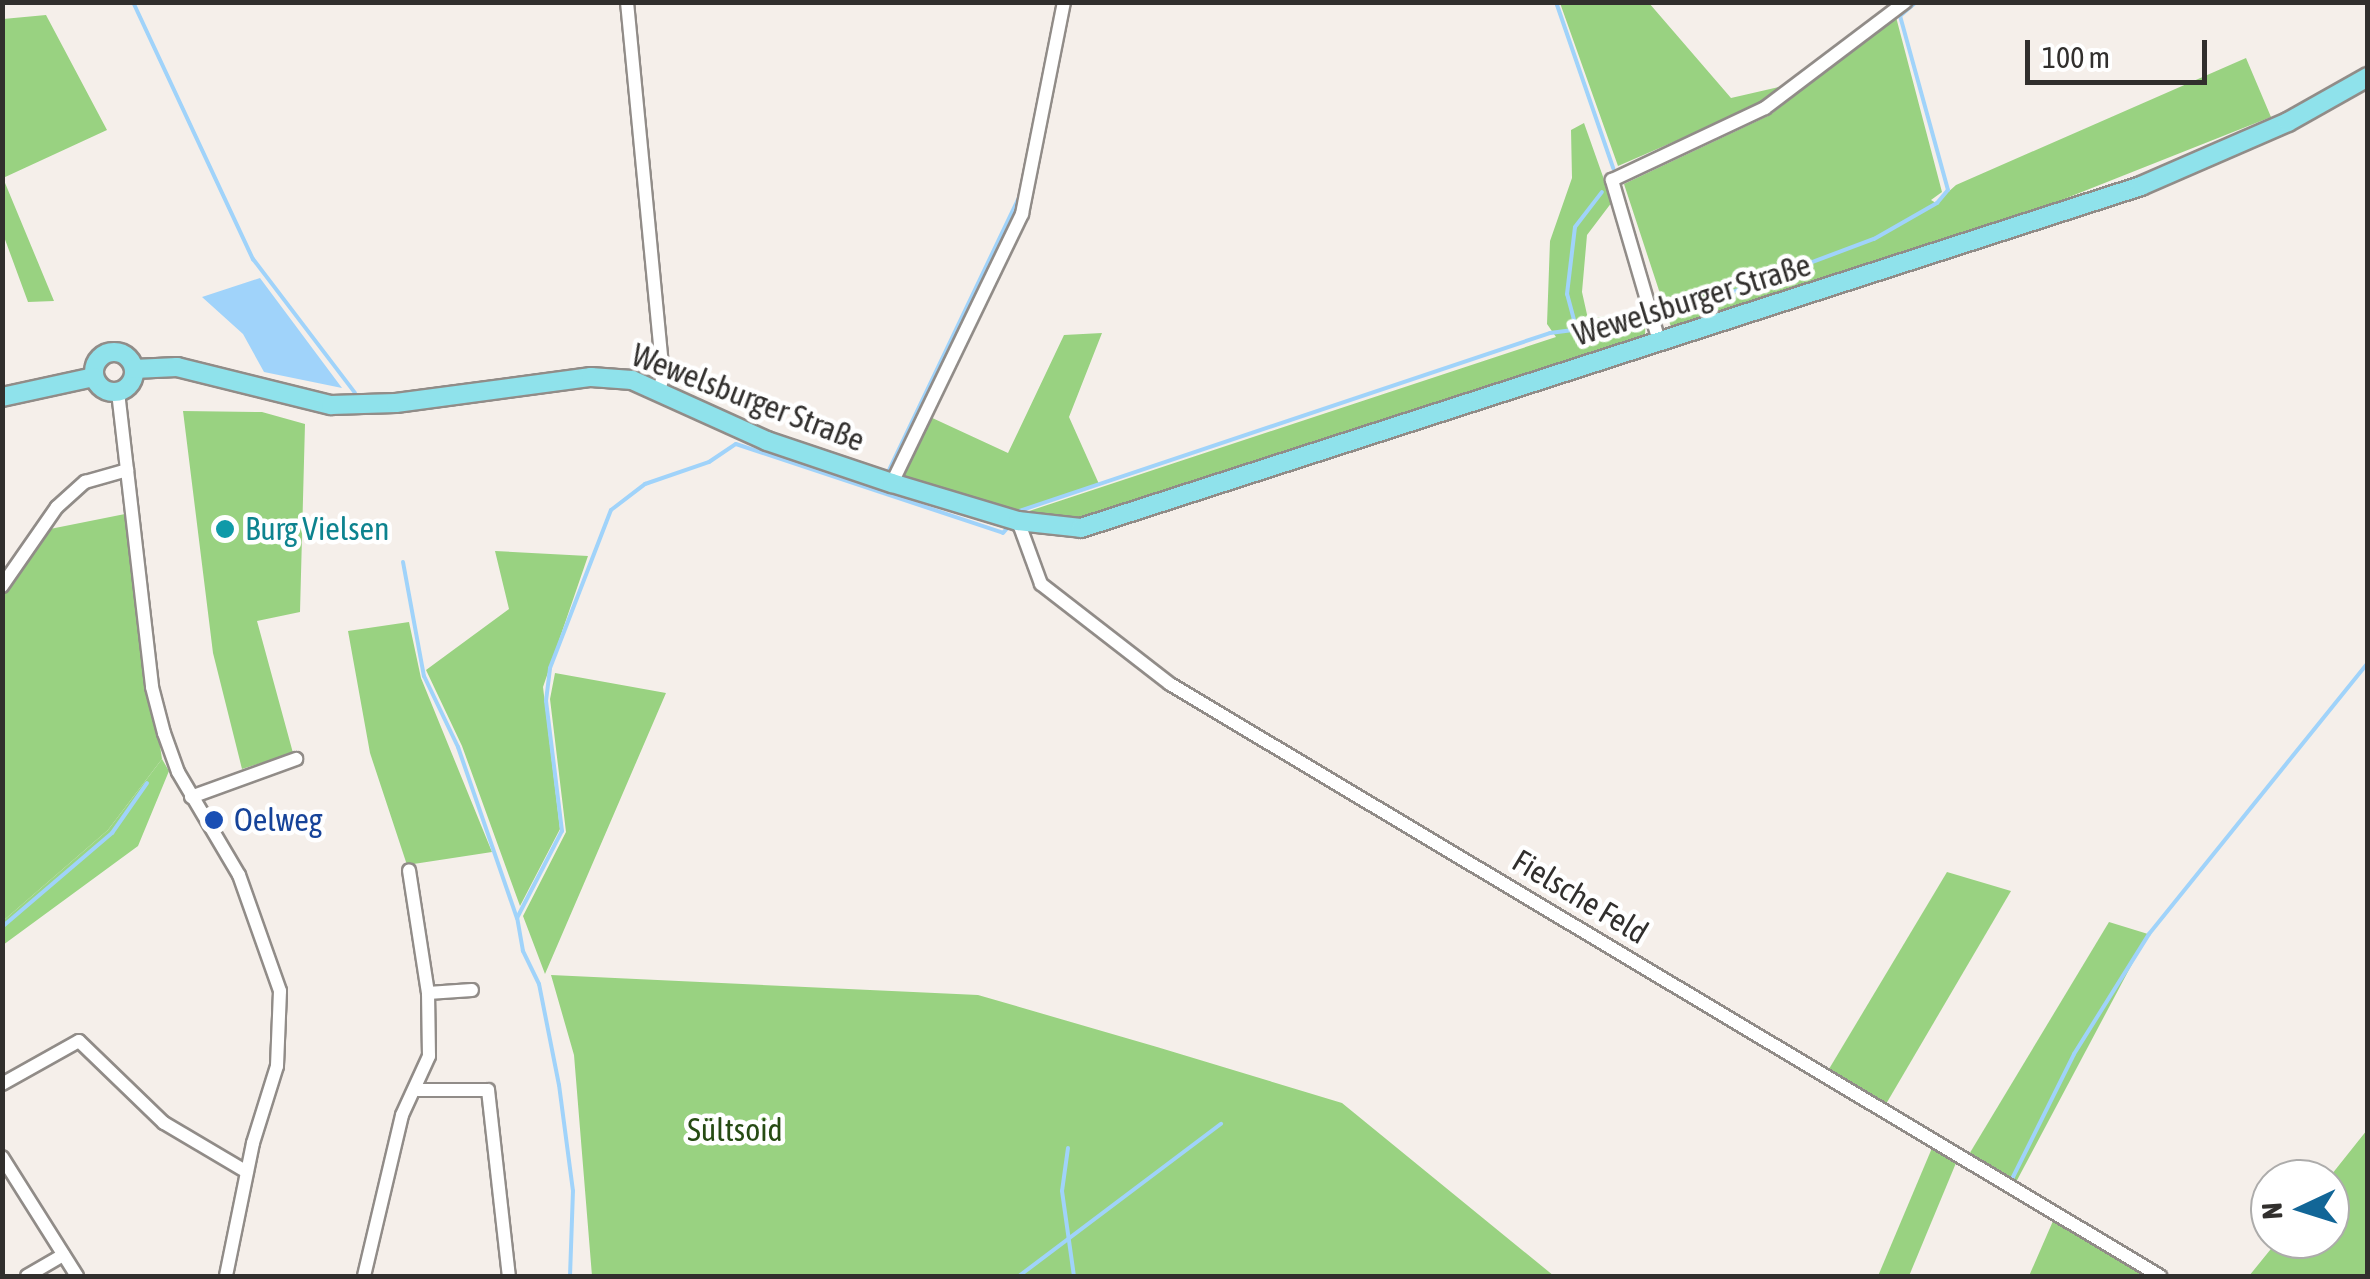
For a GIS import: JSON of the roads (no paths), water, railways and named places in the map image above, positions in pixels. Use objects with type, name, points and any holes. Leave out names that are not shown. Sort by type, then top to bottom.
[{"type":"main road","name":"Wewelsburger Straße","points":[[134,368],[177,367],[332,405],[396,403],[591,377],[659,391],[767,441],[892,483],[1018,521],[1081,528],[2141,186],[2288,122],[2368,77]]},
{"type":"main road","points":[[112,352],[134,368],[132,380],[118,392],[105,391],[94,376],[98,360],[112,352]]},
{"type":"main road","points":[[2,396],[94,376]]},
{"type":"street","points":[[628,2],[659,391]]},
{"type":"street","name":"Wewelsburger Straße","points":[[892,483],[1022,214],[1064,2]]},
{"type":"street","points":[[1660,341],[1612,180],[1765,108],[1905,2]]},
{"type":"street","points":[[118,392],[152,687],[191,797],[240,874],[280,991],[277,1066],[247,1172],[226,1276]]},
{"type":"street","points":[[2,586],[57,507],[85,482],[127,470]]},
{"type":"street","name":"Fielsche Feld","points":[[1018,521],[1040,584],[1170,684],[2160,1276]]},
{"type":"street","points":[[191,797],[296,759]]},
{"type":"street","points":[[364,1276],[402,1115],[418,1090],[429,1056],[428,993],[408,870]]},
{"type":"street","points":[[428,993],[472,990]]},
{"type":"street","points":[[2,1084],[78,1041],[164,1124],[247,1172]]},
{"type":"street","points":[[418,1090],[488,1090],[509,1276]]},
{"type":"street","points":[[2,1157],[76,1276]]},
{"type":"street","points":[[27,1276],[63,1256]]},
{"type":"water","points":[[260,278],[342,388],[264,372],[243,334],[202,297]]},
{"type":"waterway","points":[[133,2],[253,259],[355,393]]},
{"type":"waterway","points":[[1556,2],[1613,168]]},
{"type":"waterway","points":[[1666,317],[1874,239],[1937,203],[1948,190],[1900,16],[1916,2]]},
{"type":"waterway","points":[[1577,331],[1567,294],[1575,227],[1602,192]]},
{"type":"waterway","points":[[889,470],[1019,198]]},
{"type":"waterway","points":[[1016,512],[1550,333],[1642,321]]},
{"type":"waterway","points":[[570,1276],[573,1191],[559,1085],[539,984],[523,951],[517,918],[562,831],[546,701],[550,668],[611,510],[645,484],[709,462],[736,444],[1003,533],[1008,527]]},
{"type":"waterway","points":[[403,562],[424,676],[458,747],[517,918]]},
{"type":"waterway","points":[[2013,1177],[2074,1054],[2149,934],[2368,663]]},
{"type":"waterway","points":[[2,927],[112,833],[147,783]]},
{"type":"waterway","points":[[1019,1276],[1221,1124]]},
{"type":"waterway","points":[[1068,1148],[1062,1191],[1074,1276]]},
{"type":"place","name":"Burg Vielsen","points":[[225,529]]},
{"type":"place","name":"Oelweg","points":[[214,820]]},
{"type":"park label","name":"Sültsoid","points":[[735,1130]]}]
